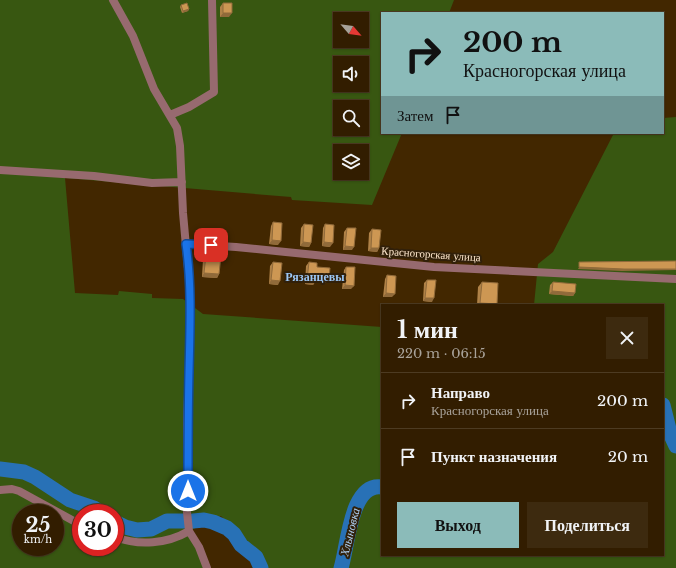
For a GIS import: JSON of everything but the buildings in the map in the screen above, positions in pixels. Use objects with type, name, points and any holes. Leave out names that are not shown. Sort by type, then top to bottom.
[{"type":"street","points":[[113,0],[133,36],[154,89],[177,128],[180,146],[183,213],[189,280],[190,334],[187,425],[188,516],[189,531],[199,547],[207,568]]},
{"type":"street","points":[[170,115],[189,108],[214,92],[212,0]]},
{"type":"street","points":[[0,170],[94,176],[152,182],[182,182]]},
{"type":"street","name":"Красногорская улица","points":[[186,244],[236,247],[434,267],[676,279]]},
{"type":"street","points":[[0,490],[12,489],[72,520]]},
{"type":"street","points":[[124,539],[158,543],[168,541],[189,531]]},
{"type":"green space","points":[[0,0],[454,0],[449,12],[381,12],[381,134],[402,134],[372,205],[292,200],[291,197],[65,178],[75,293],[118,295],[119,291],[152,294],[152,298],[183,299],[203,314],[381,327],[381,556],[664,556],[664,304],[534,304],[538,264],[553,252],[613,134],[664,134],[664,118],[676,117],[676,568],[262,568],[247,542],[221,516],[189,531],[205,568],[0,568]]},
{"type":"waterway","name":"Хлыновка","points":[[664,409],[670,433],[676,446]]},
{"type":"waterway","name":"Хлыновка","points":[[0,469],[24,472],[35,477],[70,500],[82,504]]},
{"type":"waterway","name":"Хлыновка","points":[[341,568],[352,518],[357,505],[363,495],[371,488],[381,487]]},
{"type":"waterway","name":"Хлыновка","points":[[193,521],[204,520],[227,528],[234,534],[241,545],[256,557],[261,568]]},
{"type":"waterway","name":"Хлыновка","points":[[124,526],[137,530],[151,529],[167,521],[184,521]]},
{"type":"district","name":"Рязанцевы","points":[[315,277]]},
{"type":"route","points":[[188,491],[187,425],[190,334],[189,280],[186,244],[211,245]]}]
